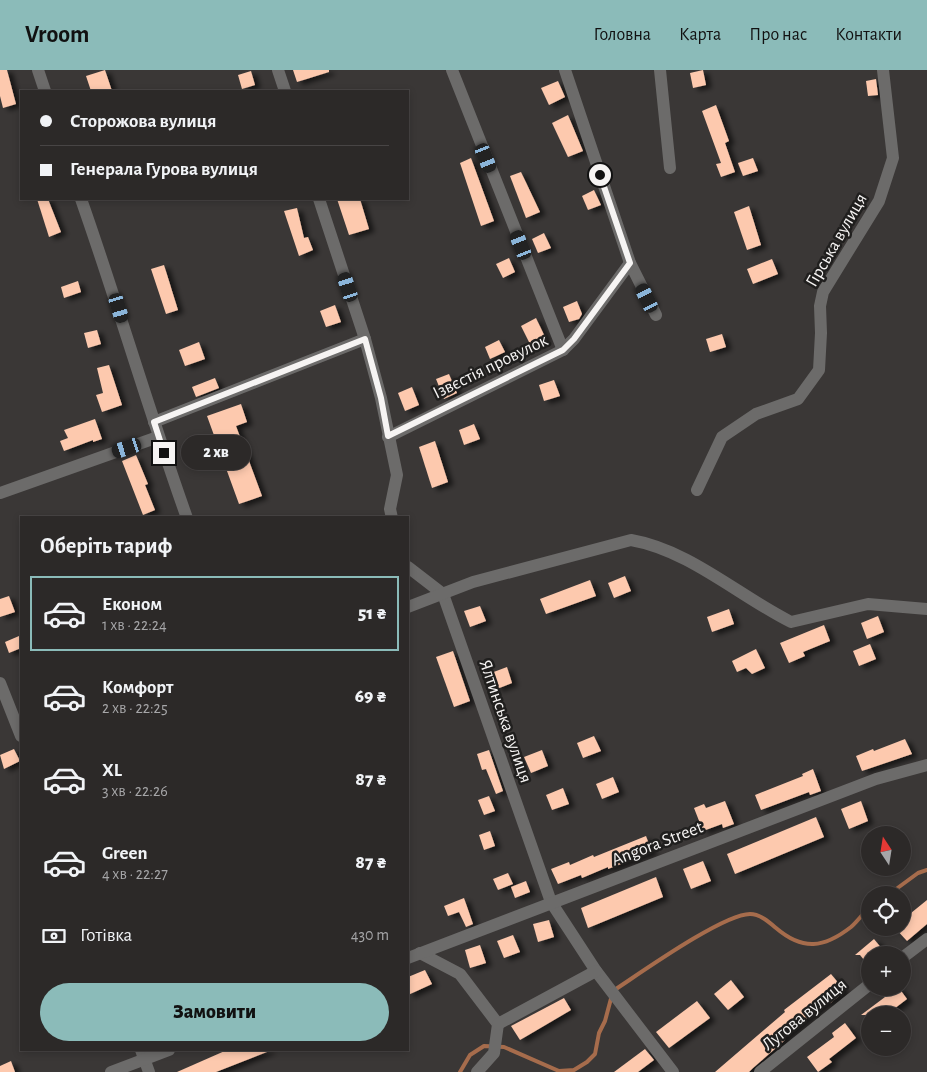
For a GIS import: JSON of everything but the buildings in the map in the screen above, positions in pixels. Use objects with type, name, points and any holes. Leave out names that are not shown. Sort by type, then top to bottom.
[{"type":"street","points":[[38,70],[45,90]]},
{"type":"street","points":[[278,70],[284,90]]},
{"type":"street","points":[[452,70],[563,350]]},
{"type":"street","points":[[565,70],[630,263],[656,315]]},
{"type":"street","points":[[660,70],[670,168]]},
{"type":"street","name":"Гірська вулиця","points":[[697,490],[722,437],[756,414],[798,399],[819,370],[820,306],[823,292],[879,201],[893,158],[883,70]]},
{"type":"street","points":[[81,200],[113,289],[158,437],[186,516]]},
{"type":"street","points":[[319,200],[365,339],[381,398],[397,475],[390,509],[392,516]]},
{"type":"street","name":"Ізвєстія провулок","points":[[388,436],[563,350],[574,339],[630,263]]},
{"type":"street","points":[[154,422],[365,339]]},
{"type":"street","points":[[0,493],[158,437]]},
{"type":"street","points":[[409,607],[473,582],[631,540],[650,544],[730,583],[769,611],[791,622],[868,604],[927,609]]},
{"type":"street","points":[[409,568],[442,594]]},
{"type":"street","name":"Ялтинська вулиця","points":[[442,594],[551,902],[596,971],[672,1072]]},
{"type":"street","points":[[0,682],[20,733]]},
{"type":"street","name":"Angora Street","points":[[414,956],[876,779],[925,764]]},
{"type":"street","points":[[911,951],[927,939]]},
{"type":"street","points":[[414,956],[460,974],[497,1029],[494,1052],[477,1072]]},
{"type":"street","points":[[497,1029],[596,971]]},
{"type":"street","name":"Лугова вулиця","points":[[760,1072],[861,991]]},
{"type":"street","points":[[111,1072],[143,1055],[164,1051]]},
{"type":"street","points":[[143,1055],[149,1072]]},
{"type":"waterway","points":[[900,886],[918,873],[927,870]]},
{"type":"waterway","points":[[460,1072],[470,1055],[484,1046],[504,1047],[559,1071],[574,1070],[587,1062],[595,1054],[599,1033],[605,1021],[613,991],[702,934],[737,917],[750,914],[757,915],[795,940],[814,944],[823,943],[841,934],[861,916]]},
{"type":"route","points":[[164,453],[154,422],[365,339],[381,398],[388,436],[563,350],[574,339],[630,263],[600,175]]}]
